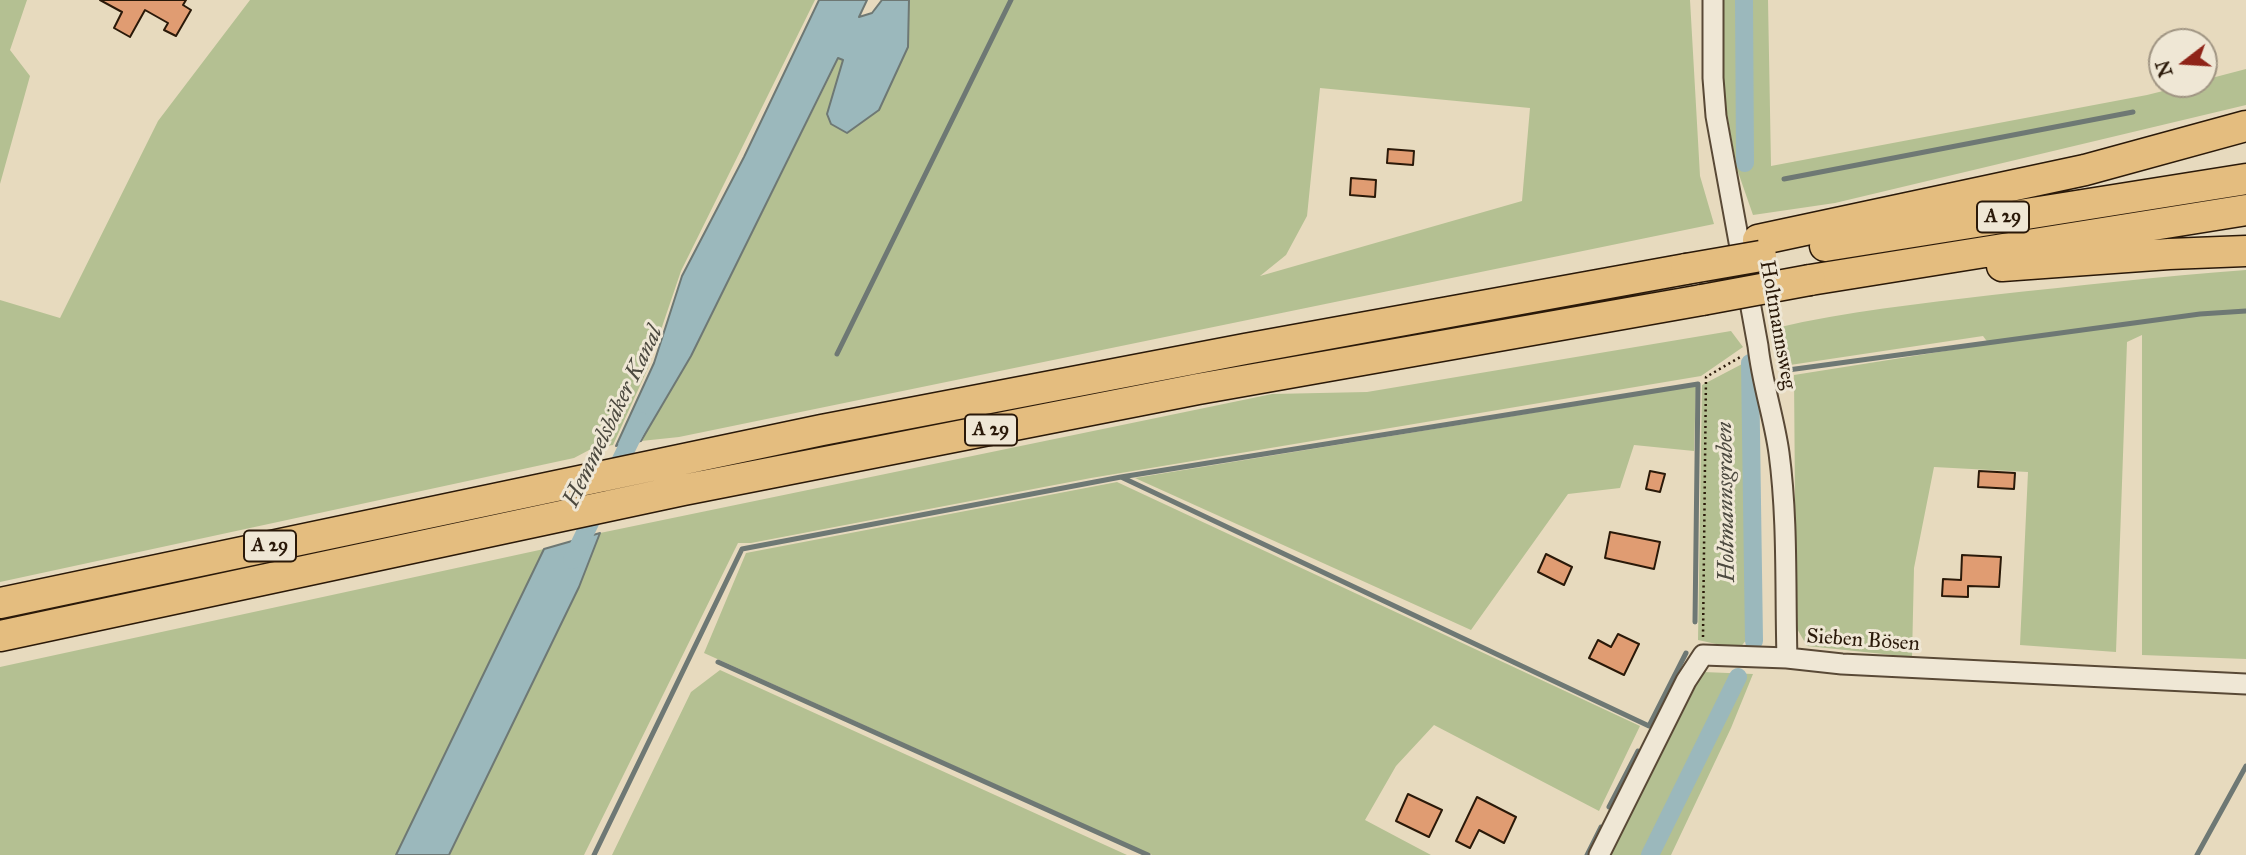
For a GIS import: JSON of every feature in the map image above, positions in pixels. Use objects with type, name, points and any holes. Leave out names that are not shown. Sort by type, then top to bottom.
[{"type":"highway","points":[[1759,248],[2085,170],[2246,126]]},
{"type":"highway","points":[[2085,170],[2246,146]]},
{"type":"highway","name":"A 29","points":[[0,603],[822,429],[1542,295],[1759,248],[2246,179]]},
{"type":"highway","name":"A 29","points":[[0,636],[683,490],[1198,389],[1810,281],[2246,210]]},
{"type":"highway","points":[[2169,254],[2246,242]]},
{"type":"highway","points":[[1810,281],[2169,254],[2246,251]]},
{"type":"street","name":"Holtmannsweg","points":[[1713,0],[1716,116],[1762,377],[1779,452],[1787,658]]},
{"type":"street","name":"Sieben Bösen","points":[[1703,655],[2246,684]]},
{"type":"street","points":[[1599,855],[1686,681],[1703,655]]},
{"type":"path","points":[[1703,655],[1706,377],[1758,346]]},
{"type":"green space","points":[[0,0],[27,0],[10,50],[30,76],[0,184]]},
{"type":"green space","points":[[250,0],[815,0],[681,271],[648,368],[613,445],[593,448],[574,458],[0,582],[0,300],[60,318],[158,121]]},
{"type":"green space","points":[[909,0],[1690,0],[1700,176],[1714,224],[679,437],[641,441],[691,356],[839,58],[843,60],[838,82],[908,47]],"holes":[[[1320,88],[1530,108],[1522,201],[1260,276],[1286,255],[1307,216]]]},
{"type":"green space","points":[[1721,0],[1768,0],[1771,166],[2148,95],[2148,98],[2218,98],[2218,76],[2246,69],[2246,105],[1835,203],[1753,215],[1737,169],[1722,86]]},
{"type":"green space","points":[[2246,270],[2246,659],[2142,655],[2142,335],[2127,342],[2116,652],[2020,645],[2028,472],[1934,467],[1914,568],[1912,657],[1807,646],[1796,627],[1794,375],[1989,344],[1983,336],[1790,365],[1776,328],[1856,312],[1937,302],[2119,281]]},
{"type":"green space","points":[[1731,331],[1743,347],[1701,376],[1091,478],[751,543],[738,543],[584,855],[449,855],[579,587],[600,533],[1272,394],[1367,392]]},
{"type":"green space","points":[[1744,363],[1747,639],[1739,649],[1698,640],[1702,385]]},
{"type":"green space","points":[[1696,386],[1694,451],[1634,445],[1620,488],[1568,494],[1471,630],[1135,478]]},
{"type":"green space","points":[[1117,482],[1640,726],[1599,811],[1434,725],[1396,766],[1365,820],[1431,855],[1152,855],[704,653],[746,553]]},
{"type":"green space","points":[[544,549],[396,855],[0,855],[0,667]]},
{"type":"green space","points":[[720,670],[1127,855],[612,855],[691,692]]},
{"type":"green space","points":[[1703,672],[1753,674],[1731,728],[1671,855],[1611,855]]},
{"type":"water","points":[[819,0],[867,0],[859,17],[872,13],[882,0],[909,0],[908,47],[879,110],[847,133],[831,124],[827,114],[843,60],[838,58],[691,356],[641,441],[616,446],[654,363],[682,276],[744,157]]},
{"type":"water","points":[[600,533],[579,587],[449,855],[396,855],[544,549]]},
{"type":"building","points":[[100,0],[186,0],[183,5],[191,10],[176,36],[164,30],[168,23],[145,10],[130,37],[114,28],[122,12]]},
{"type":"building","points":[[1388,149],[1414,151],[1413,165],[1387,163]]},
{"type":"building","points":[[1351,178],[1376,180],[1375,197],[1350,195]]},
{"type":"building","points":[[1650,471],[1665,474],[1660,492],[1646,489]]},
{"type":"building","points":[[1979,471],[2015,473],[2014,489],[1978,487]]},
{"type":"building","points":[[1610,532],[1660,542],[1654,569],[1605,558]]},
{"type":"building","points":[[1546,554],[1572,567],[1564,585],[1538,572]]},
{"type":"building","points":[[1962,555],[2001,557],[1999,587],[1968,586],[1968,597],[1942,596],[1943,579],[1961,580]]},
{"type":"building","points":[[1618,634],[1639,644],[1624,675],[1589,658],[1598,640],[1611,647]]},
{"type":"building","points":[[1408,794],[1442,810],[1429,837],[1396,821]]},
{"type":"building","points":[[1477,797],[1516,817],[1504,843],[1479,830],[1470,848],[1456,841]]},
{"type":"waterway","points":[[837,354],[1011,0]]},
{"type":"waterway","name":"Holtmannsgraben","points":[[1744,0],[1745,163]]},
{"type":"waterway","points":[[1784,179],[2133,112]]},
{"type":"waterway","points":[[1788,370],[2200,314],[2246,311]]},
{"type":"waterway","name":"Holtmannsgraben","points":[[1750,363],[1754,641]]},
{"type":"waterway","points":[[1121,477],[1698,384],[1695,622]]},
{"type":"waterway","name":"Hemmelsbäker Kanal","points":[[612,478],[640,421]]},
{"type":"waterway","points":[[594,855],[742,549],[1121,477],[1649,726],[1686,653]]},
{"type":"waterway","name":"Hemmelsbäker Kanal","points":[[572,560],[598,506]]},
{"type":"waterway","points":[[718,662],[1148,855]]},
{"type":"waterway","name":"Holtmannsgraben","points":[[1650,855],[1738,677]]},
{"type":"waterway","points":[[1609,807],[1638,751]]},
{"type":"waterway","points":[[2197,855],[2246,766]]},
{"type":"waterway","points":[[1587,855],[1601,827]]}]
